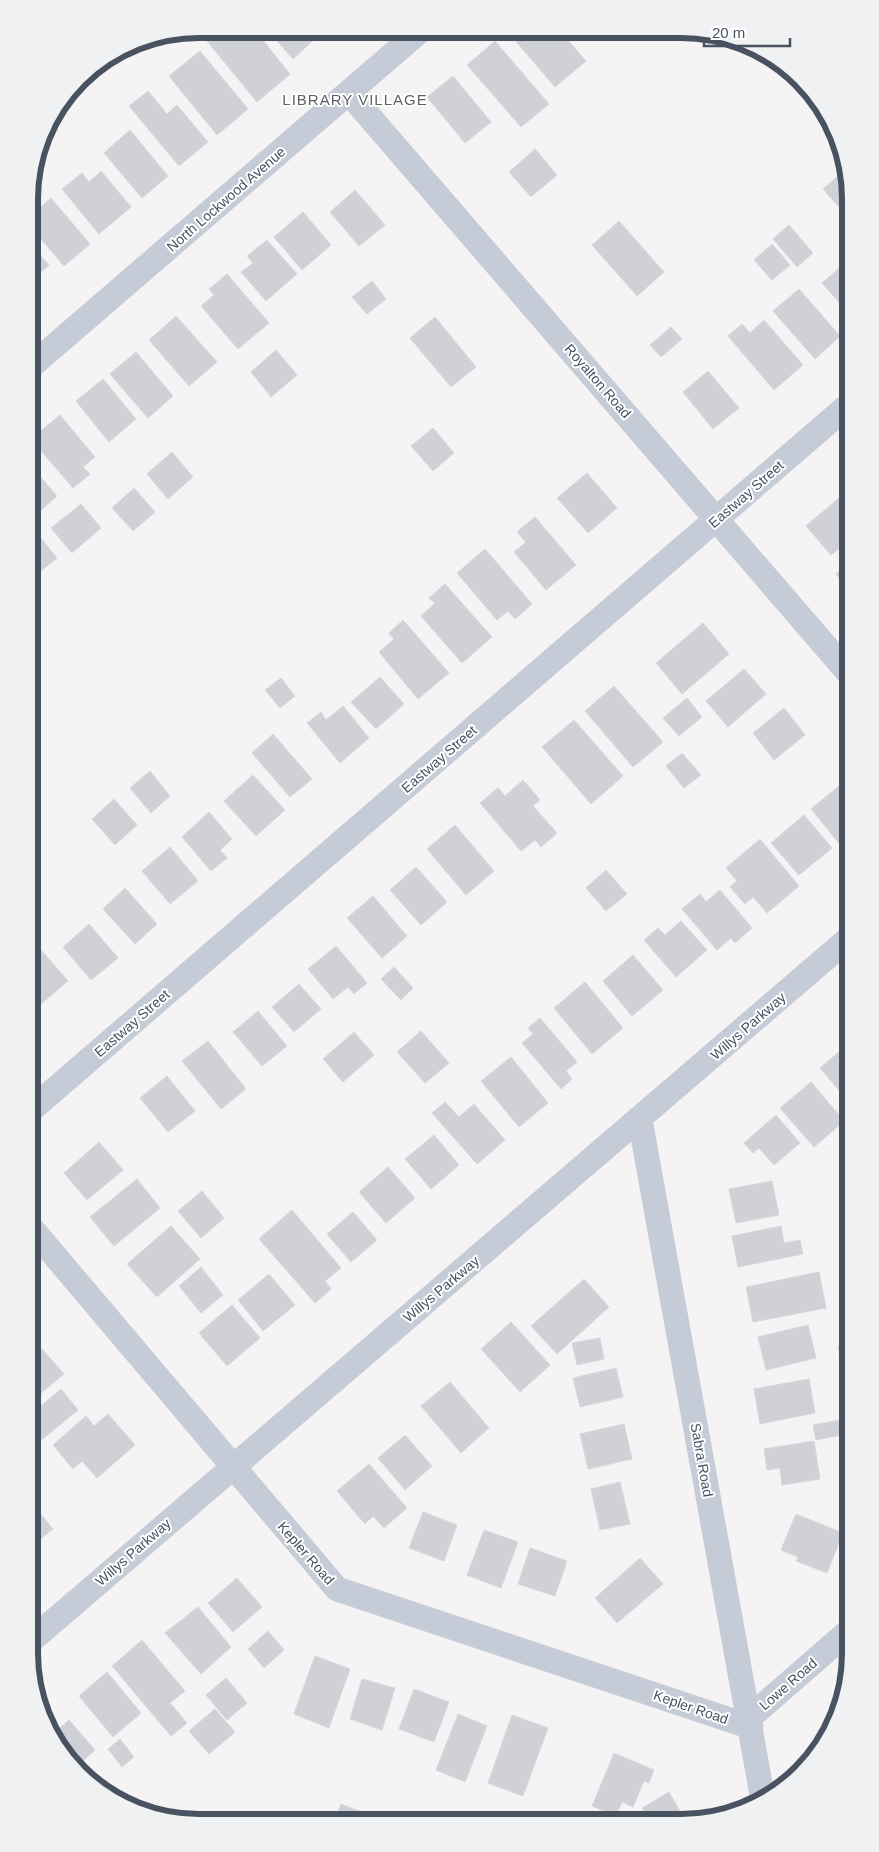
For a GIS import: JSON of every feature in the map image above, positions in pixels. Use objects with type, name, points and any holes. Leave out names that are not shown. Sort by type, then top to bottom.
[{"type":"street","name":"North Lockwood Avenue","points":[[38,360],[412,38]]},
{"type":"street","name":"Royalton Road","points":[[349,93],[842,665]]},
{"type":"street","name":"Eastway Street","points":[[38,1104],[842,411]]},
{"type":"street","name":"Willys Parkway","points":[[38,1635],[233,1465],[640,1120],[841,945]]},
{"type":"street","name":"Sabra Road","points":[[640,1120],[762,1792]]},
{"type":"street","name":"Kepler Road","points":[[38,1236],[337,1589],[750,1722]]},
{"type":"street","name":"Lowe Road","points":[[750,1722],[841,1638]]},
{"type":"building","points":[[204,38],[261,38],[290,74],[257,102]]},
{"type":"building","points":[[274,38],[316,38],[293,59]]},
{"type":"building","points":[[513,38],[566,38],[586,61],[555,87]]},
{"type":"building","points":[[495,41],[549,104],[521,127],[467,65]]},
{"type":"building","points":[[200,51],[248,109],[217,135],[169,76]]},
{"type":"building","points":[[453,76],[491,122],[465,143],[427,97]]},
{"type":"building","points":[[148,91],[167,114],[177,105],[208,142],[179,166],[129,106]]},
{"type":"building","points":[[130,130],[168,176],[142,198],[104,153]]},
{"type":"building","points":[[535,149],[557,175],[531,197],[509,172]]},
{"type":"building","points":[[101,171],[131,207],[99,234],[62,189],[82,173],[89,182]]},
{"type":"building","points":[[840,175],[842,211],[823,189]]},
{"type":"building","points":[[355,190],[385,225],[359,246],[330,212]]},
{"type":"building","points":[[51,198],[90,244],[64,266],[38,236],[38,209]]},
{"type":"building","points":[[303,212],[331,245],[302,270],[274,237]]},
{"type":"building","points":[[619,221],[664,272],[637,296],[592,245]]},
{"type":"building","points":[[789,225],[813,253],[797,267],[773,239]]},
{"type":"building","points":[[267,240],[297,274],[266,301],[241,272],[253,263],[247,256]]},
{"type":"building","points":[[772,244],[790,265],[772,280],[754,260]]},
{"type":"building","points":[[38,253],[49,265],[38,275]]},
{"type":"building","points":[[842,266],[842,306],[822,283]]},
{"type":"building","points":[[227,274],[269,323],[238,349],[201,306],[214,295],[209,289]]},
{"type":"building","points":[[372,281],[386,299],[367,314],[352,297]]},
{"type":"building","points":[[799,289],[840,336],[815,359],[773,311]]},
{"type":"building","points":[[176,316],[217,362],[189,386],[149,340]]},
{"type":"building","points":[[435,317],[476,367],[451,387],[410,338]]},
{"type":"building","points":[[764,320],[803,365],[774,390],[728,336],[742,324],[750,333]]},
{"type":"building","points":[[671,327],[682,339],[661,357],[650,345]]},
{"type":"building","points":[[276,350],[297,375],[271,397],[251,372]]},
{"type":"building","points":[[136,352],[173,396],[148,418],[110,374]]},
{"type":"building","points":[[708,371],[739,408],[713,429],[683,392]]},
{"type":"building","points":[[103,379],[136,419],[109,442],[76,401]]},
{"type":"building","points":[[60,415],[95,457],[83,467],[90,474],[73,488],[38,447],[38,433]]},
{"type":"building","points":[[433,428],[454,453],[433,471],[411,446]]},
{"type":"building","points":[[172,452],[193,477],[168,499],[147,474]]},
{"type":"building","points":[[587,473],[617,508],[588,533],[557,498]]},
{"type":"building","points":[[38,474],[57,496],[38,513]]},
{"type":"building","points":[[134,488],[155,512],[133,531],[112,508]]},
{"type":"building","points":[[842,496],[842,546],[831,555],[806,526]]},
{"type":"building","points":[[81,504],[101,528],[72,553],[51,528]]},
{"type":"building","points":[[535,517],[576,565],[546,590],[514,552],[526,542],[517,532]]},
{"type":"building","points":[[40,537],[57,558],[38,573],[38,539]]},
{"type":"building","points":[[485,549],[532,604],[515,619],[508,611],[497,620],[457,573]]},
{"type":"building","points":[[842,569],[842,581],[836,574]]},
{"type":"building","points":[[445,584],[492,637],[462,663],[421,616],[435,603],[429,598]]},
{"type":"building","points":[[403,620],[449,673],[418,699],[379,652],[394,639],[389,633]]},
{"type":"building","points":[[703,623],[729,654],[682,694],[656,663]]},
{"type":"building","points":[[744,669],[766,694],[728,727],[706,701]]},
{"type":"building","points":[[380,677],[404,704],[376,729],[351,702]]},
{"type":"building","points":[[281,678],[295,696],[280,708],[265,690]]},
{"type":"building","points":[[614,686],[663,742],[633,767],[585,711]]},
{"type":"building","points":[[687,698],[702,717],[679,736],[663,718]]},
{"type":"building","points":[[343,706],[369,738],[340,763],[307,723],[321,712],[326,720]]},
{"type":"building","points":[[784,708],[805,735],[774,760],[753,733]]},
{"type":"building","points":[[574,720],[623,776],[591,804],[542,747]]},
{"type":"building","points":[[273,734],[312,779],[290,797],[252,753]]},
{"type":"building","points":[[682,753],[701,775],[684,788],[666,766]]},
{"type":"building","points":[[150,771],[170,796],[151,813],[130,788]]},
{"type":"building","points":[[253,775],[285,810],[256,836],[224,801]]},
{"type":"building","points":[[523,780],[540,800],[533,806],[557,833],[541,847],[535,840],[521,851],[480,803],[498,788],[505,796]]},
{"type":"building","points":[[842,784],[842,846],[811,809]]},
{"type":"building","points":[[114,799],[137,825],[115,845],[92,819]]},
{"type":"building","points":[[209,812],[232,839],[220,850],[227,858],[211,871],[182,837]]},
{"type":"building","points":[[804,815],[832,848],[799,875],[771,843]]},
{"type":"building","points":[[455,825],[494,871],[466,895],[427,849]]},
{"type":"building","points":[[760,839],[799,886],[767,913],[753,897],[745,904],[730,887],[737,881],[726,868]]},
{"type":"building","points":[[170,847],[198,881],[170,904],[142,871]]},
{"type":"building","points":[[416,867],[447,902],[421,925],[390,890]]},
{"type":"building","points":[[606,870],[627,894],[606,911],[586,888]]},
{"type":"building","points":[[125,888],[157,924],[135,944],[103,909]]},
{"type":"building","points":[[720,890],[752,928],[735,943],[731,938],[717,950],[682,909],[700,894],[706,902]]},
{"type":"building","points":[[373,896],[407,936],[382,958],[347,918]]},
{"type":"building","points":[[681,921],[707,950],[676,977],[644,940],[658,928],[665,935]]},
{"type":"building","points":[[89,924],[118,958],[91,980],[63,947]]},
{"type":"building","points":[[336,946],[367,983],[354,994],[348,987],[333,999],[308,969]]},
{"type":"building","points":[[42,951],[68,981],[41,1004],[38,1001],[38,955]]},
{"type":"building","points":[[633,955],[663,990],[632,1016],[603,981]]},
{"type":"building","points":[[394,967],[413,988],[401,1000],[381,979]]},
{"type":"building","points":[[585,982],[623,1028],[592,1054],[554,1008]]},
{"type":"building","points":[[299,984],[321,1009],[294,1032],[272,1007]]},
{"type":"building","points":[[258,1011],[287,1046],[262,1066],[233,1032]]},
{"type":"building","points":[[540,1018],[577,1062],[566,1071],[572,1079],[561,1089],[522,1043],[533,1034],[528,1028]]},
{"type":"building","points":[[421,1031],[449,1063],[425,1083],[397,1052]]},
{"type":"building","points":[[354,1032],[374,1055],[343,1082],[323,1059]]},
{"type":"building","points":[[208,1041],[246,1089],[221,1109],[182,1061]]},
{"type":"building","points":[[841,1050],[841,1093],[820,1068]]},
{"type":"building","points":[[511,1057],[548,1103],[519,1127],[481,1081]]},
{"type":"building","points":[[167,1076],[195,1111],[168,1132],[140,1098]]},
{"type":"building","points":[[811,1082],[841,1118],[841,1123],[814,1147],[780,1108]]},
{"type":"building","points":[[445,1102],[459,1117],[474,1104],[505,1140],[477,1164],[432,1113]]},
{"type":"building","points":[[776,1115],[800,1143],[774,1165],[759,1148],[753,1153],[744,1143]]},
{"type":"building","points":[[434,1135],[459,1165],[431,1189],[405,1159]]},
{"type":"building","points":[[99,1142],[123,1170],[87,1200],[64,1173]]},
{"type":"building","points":[[388,1167],[415,1198],[386,1223],[359,1192]]},
{"type":"building","points":[[137,1179],[160,1208],[114,1246],[90,1217]]},
{"type":"building","points":[[772,1181],[779,1215],[736,1223],[729,1189]]},
{"type":"building","points":[[202,1191],[224,1218],[201,1238],[178,1211]]},
{"type":"building","points":[[292,1210],[341,1268],[325,1281],[331,1289],[315,1303],[259,1239]]},
{"type":"building","points":[[353,1212],[377,1240],[351,1262],[327,1234]]},
{"type":"building","points":[[171,1226],[200,1259],[157,1297],[127,1264]]},
{"type":"building","points":[[781,1226],[784,1243],[800,1240],[803,1254],[738,1267],[732,1236]]},
{"type":"building","points":[[201,1267],[223,1295],[201,1313],[179,1286]]},
{"type":"building","points":[[819,1272],[826,1308],[753,1322],[746,1287]]},
{"type":"building","points":[[269,1274],[295,1305],[263,1331],[238,1300]]},
{"type":"building","points":[[584,1279],[609,1307],[557,1354],[531,1326]]},
{"type":"building","points":[[232,1305],[260,1338],[227,1366],[199,1333]]},
{"type":"building","points":[[511,1322],[550,1365],[520,1392],[481,1349]]},
{"type":"building","points":[[808,1325],[816,1358],[766,1370],[758,1337]]},
{"type":"building","points":[[600,1338],[604,1359],[577,1365],[572,1343]]},
{"type":"building","points":[[841,1345],[841,1365],[838,1346]]},
{"type":"building","points":[[42,1349],[64,1374],[38,1396],[38,1352]]},
{"type":"building","points":[[616,1368],[623,1397],[580,1407],[573,1378]]},
{"type":"building","points":[[809,1379],[815,1413],[760,1424],[754,1389]]},
{"type":"building","points":[[450,1382],[489,1428],[461,1453],[421,1406]]},
{"type":"building","points":[[61,1389],[78,1410],[38,1443],[38,1409]]},
{"type":"building","points":[[108,1414],[135,1445],[97,1478],[82,1461],[73,1469],[53,1445],[86,1416],[94,1426]]},
{"type":"building","points":[[840,1420],[841,1435],[816,1440],[813,1425]]},
{"type":"building","points":[[624,1424],[632,1459],[588,1469],[580,1434]]},
{"type":"building","points":[[405,1435],[432,1466],[405,1490],[378,1458]]},
{"type":"building","points":[[814,1441],[820,1479],[782,1485],[780,1468],[767,1470],[764,1449]]},
{"type":"building","points":[[369,1464],[407,1508],[384,1528],[373,1516],[365,1524],[337,1491]]},
{"type":"building","points":[[620,1482],[630,1524],[600,1530],[591,1489]]},
{"type":"building","points":[[38,1511],[53,1529],[38,1541]]},
{"type":"building","points":[[423,1512],[457,1525],[444,1561],[409,1548]]},
{"type":"building","points":[[796,1514],[841,1532],[841,1538],[827,1573],[796,1561],[798,1557],[781,1550]]},
{"type":"building","points":[[484,1530],[518,1542],[501,1588],[467,1575]]},
{"type":"building","points":[[530,1548],[567,1561],[555,1596],[518,1584]]},
{"type":"building","points":[[640,1558],[663,1584],[617,1623],[595,1598]]},
{"type":"building","points":[[237,1578],[262,1607],[233,1632],[208,1603]]},
{"type":"building","points":[[198,1607],[231,1647],[201,1674],[165,1633]]},
{"type":"building","points":[[268,1631],[284,1650],[264,1668],[248,1649]]},
{"type":"building","points":[[142,1640],[185,1691],[170,1703],[187,1723],[171,1736],[112,1666]]},
{"type":"building","points":[[315,1656],[350,1669],[329,1728],[294,1714]]},
{"type":"building","points":[[107,1672],[141,1713],[113,1737],[79,1696]]},
{"type":"building","points":[[226,1678],[247,1703],[227,1720],[206,1695]]},
{"type":"building","points":[[362,1679],[395,1688],[382,1730],[350,1719]]},
{"type":"building","points":[[414,1689],[449,1702],[434,1742],[399,1729]]},
{"type":"building","points":[[215,1709],[235,1732],[209,1754],[189,1731]]},
{"type":"building","points":[[458,1714],[487,1726],[465,1782],[436,1770]]},
{"type":"building","points":[[512,1715],[548,1728],[523,1796],[488,1783]]},
{"type":"building","points":[[69,1720],[95,1750],[81,1763],[71,1752],[57,1730]]},
{"type":"building","points":[[120,1739],[134,1757],[122,1767],[108,1749]]},
{"type":"building","points":[[614,1753],[654,1770],[649,1783],[644,1781],[633,1807],[622,1802],[617,1814],[611,1814],[592,1806]]},
{"type":"building","points":[[669,1792],[682,1814],[645,1814],[642,1808]]},
{"type":"building","points":[[341,1804],[364,1813],[364,1814],[337,1814]]},
{"type":"district","name":"LIBRARY VILLAGE","points":[[355,99]]}]
